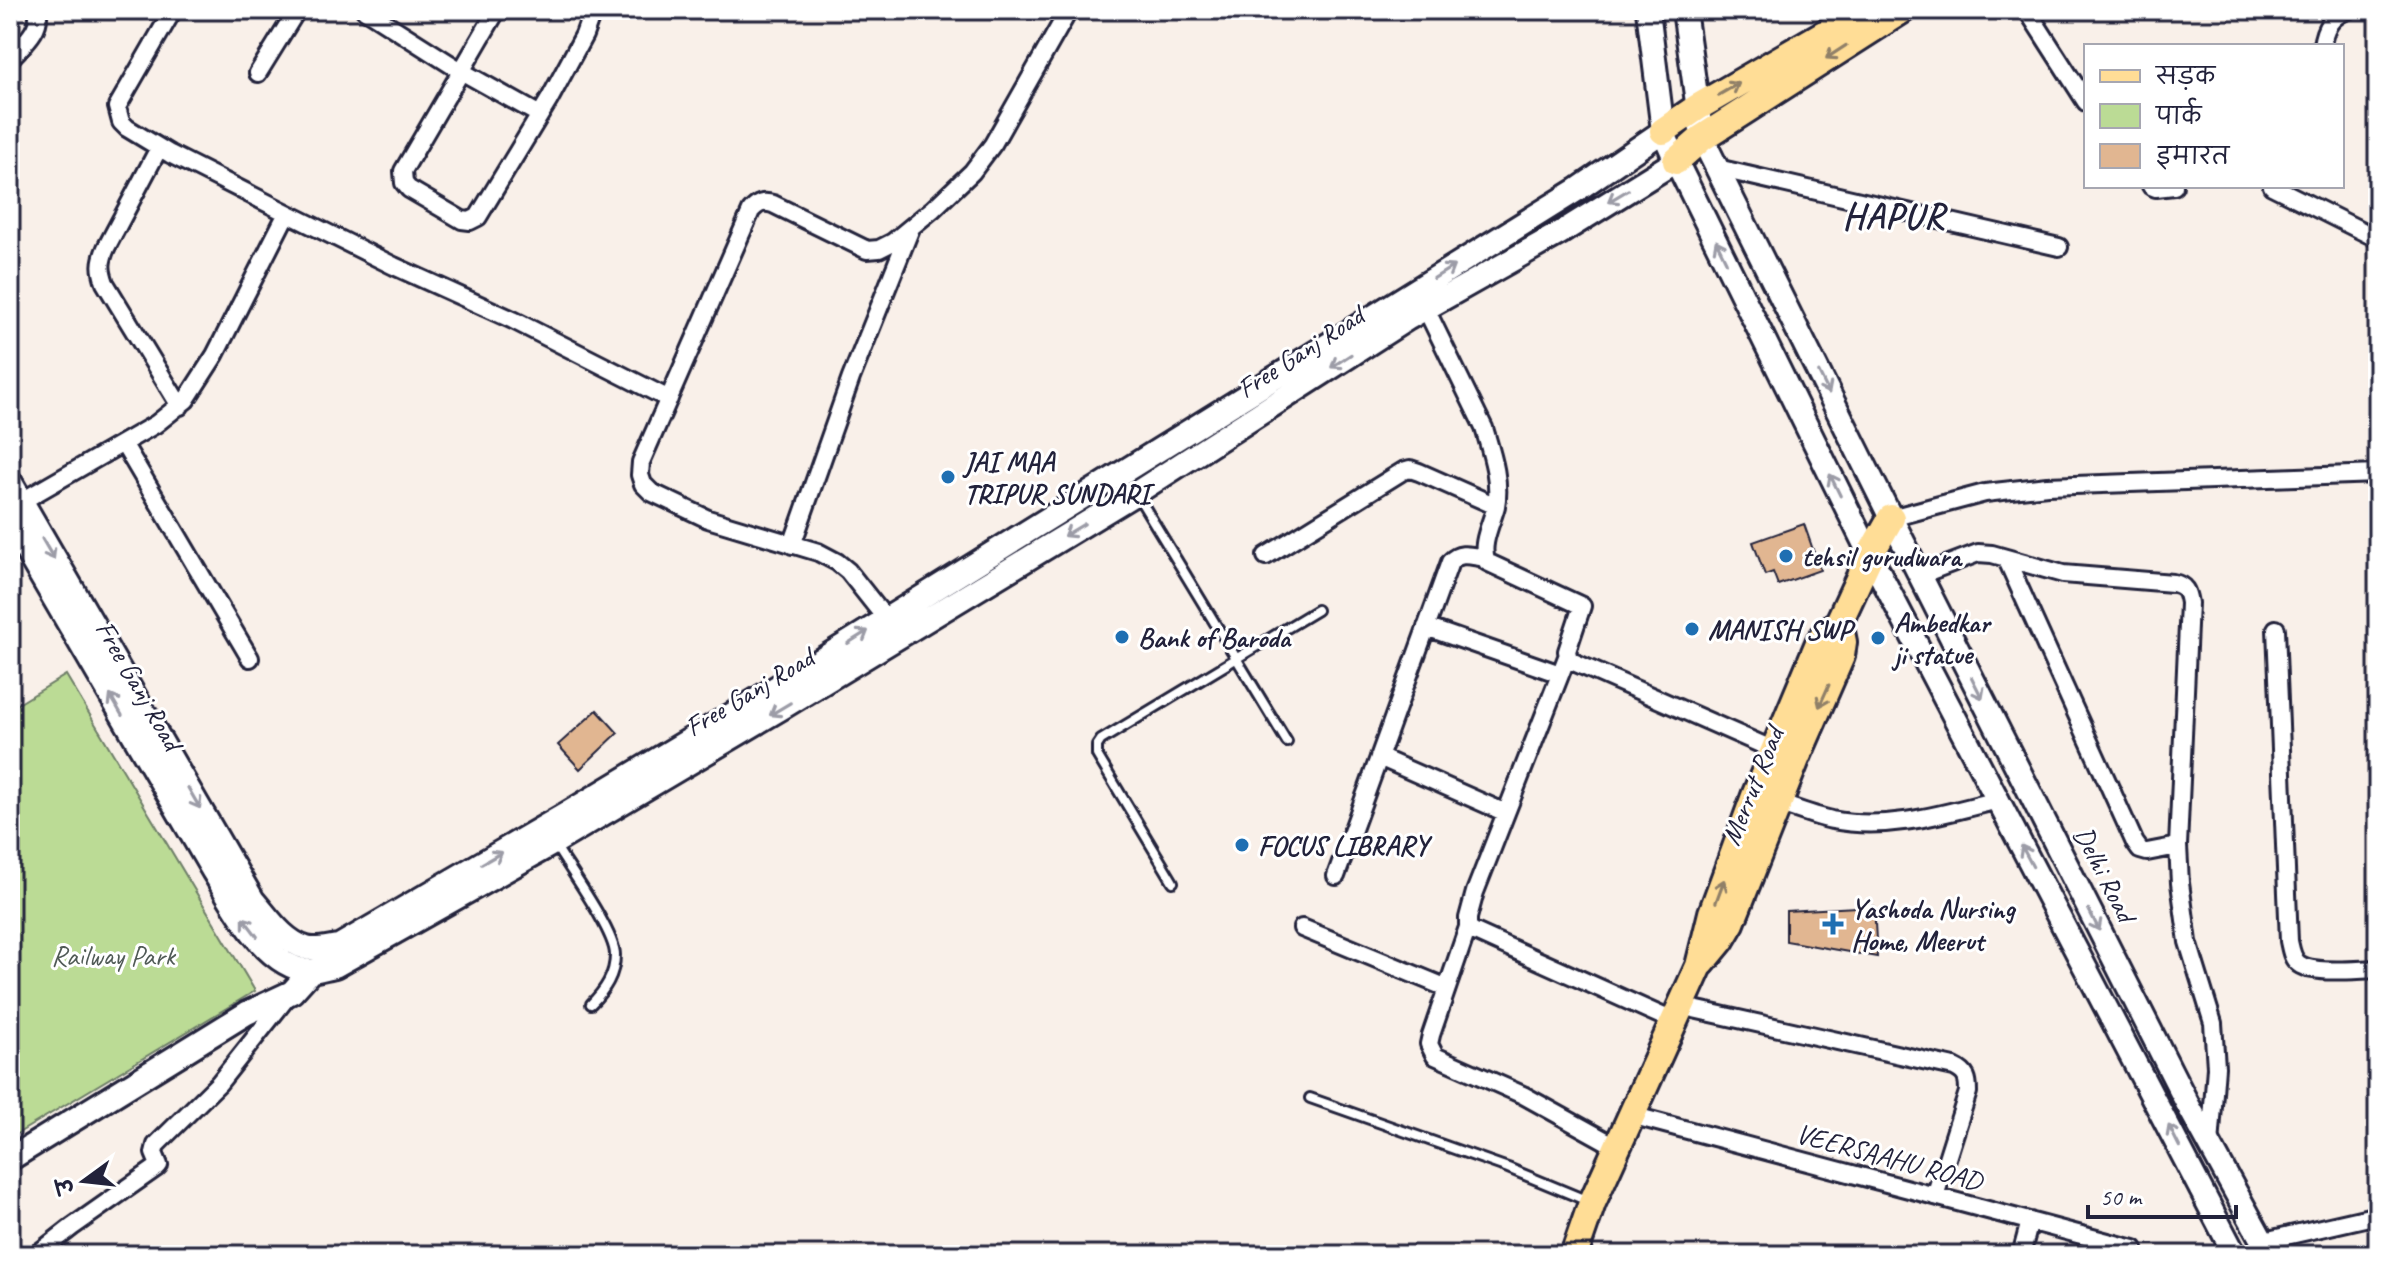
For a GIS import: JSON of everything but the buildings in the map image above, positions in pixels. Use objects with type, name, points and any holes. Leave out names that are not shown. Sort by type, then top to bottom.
[{"type":"main road","points":[[1676,161],[1702,138],[1902,10]]},
{"type":"main road","points":[[1663,131],[1849,14]]},
{"type":"main road","name":"Merrut Road","points":[[1574,1255],[1592,1203],[1699,966],[1712,913],[1774,750],[1819,643],[1839,622],[1891,518]]},
{"type":"main road","name":"Merrut Road","points":[[1699,966],[1731,923],[1841,656],[1843,642],[1839,622]]},
{"type":"street","points":[[10,59],[38,24],[37,10]]},
{"type":"street","points":[[173,10],[117,107],[121,122],[159,148],[287,213],[513,320],[669,399]]},
{"type":"street","points":[[258,73],[297,10]]},
{"type":"street","points":[[365,10],[461,71],[540,115]]},
{"type":"street","points":[[497,10],[403,171],[409,189],[462,220],[470,221],[478,217],[584,35],[590,10]]},
{"type":"street","points":[[886,619],[848,571],[837,562],[818,552],[708,519],[651,492],[640,475],[641,462],[751,211],[757,204],[773,204],[867,250],[879,249],[893,242],[955,190],[993,144],[1069,10]]},
{"type":"street","points":[[1648,10],[1663,131],[1676,161],[1870,555],[2235,1255]]},
{"type":"street","name":"Delhi Road","points":[[1684,10],[1702,138],[1891,518],[2210,1145],[2267,1248]]},
{"type":"street","points":[[2027,10],[2084,99]]},
{"type":"street","points":[[2323,44],[2327,27],[2334,17],[2348,10]]},
{"type":"street","points":[[287,213],[215,355],[197,386],[180,406],[123,443],[14,496],[70,607],[253,900],[274,926],[292,941],[308,948],[339,946],[696,736],[1577,190],[1663,131]]},
{"type":"street","points":[[159,148],[100,261],[105,283],[180,406]]},
{"type":"street","name":"Free Ganj Road","points":[[10,523],[70,607],[213,871],[249,927],[269,951],[286,964],[311,971],[335,966],[554,843],[780,709],[1136,493],[1426,309],[1560,233],[1676,161]]},
{"type":"street","points":[[1717,168],[2059,247]]},
{"type":"street","points":[[2276,188],[2378,239]]},
{"type":"street","points":[[792,545],[851,378],[911,227]]},
{"type":"street","points":[[1426,309],[1484,428],[1494,467],[1496,506],[1484,551],[1485,558]]},
{"type":"street","points":[[1776,363],[1805,345]]},
{"type":"street","points":[[123,443],[250,658]]},
{"type":"street","points":[[1266,556],[1410,469],[1496,506]]},
{"type":"street","points":[[1891,518],[1985,493],[2047,486],[2378,474]]},
{"type":"street","points":[[1920,575],[1978,553],[2063,574],[2173,583],[2187,590],[2189,603],[2178,846],[2188,942],[2213,1023],[2216,1067],[2210,1145]]},
{"type":"street","points":[[1336,876],[1450,562],[1462,554],[1485,558],[1492,565],[1582,606],[1567,657],[1475,892],[1468,927],[1429,1044],[1435,1056],[1523,1095],[1617,1147]]},
{"type":"street","points":[[2006,558],[2135,843],[2140,850],[2147,852],[2178,846]]},
{"type":"street","points":[[1426,627],[1560,674]]},
{"type":"street","points":[[2276,629],[2292,956],[2301,966],[2318,970],[2378,969]]},
{"type":"street","points":[[1567,657],[1774,750]]},
{"type":"street","points":[[1379,757],[1506,813]]},
{"type":"street","points":[[1778,803],[1831,820],[1888,824],[1931,818],[1998,800]]},
{"type":"street","points":[[1468,927],[1677,1014],[1964,1071],[1968,1078],[1968,1092],[1935,1196]]},
{"type":"street","points":[[1302,928],[1447,988]]},
{"type":"street","points":[[36,1255],[159,1165],[153,1148],[219,1083],[311,971]]},
{"type":"street","points":[[10,1159],[247,1013],[292,992]]},
{"type":"street","name":"VEERSAAHU ROAD","points":[[1631,1115],[2134,1249]]},
{"type":"street","points":[[2197,1181],[2223,1168]]},
{"type":"street","points":[[2267,1248],[2378,1215]]},
{"type":"street","points":[[2021,1255],[2030,1221]]},
{"type":"lane","points":[[1136,493],[1287,742]]},
{"type":"lane","points":[[1173,882],[1097,755],[1097,746],[1101,740],[1317,610]]},
{"type":"lane","points":[[554,843],[604,925],[615,951],[613,972],[603,991],[591,1004]]},
{"type":"lane","points":[[1310,1098],[1508,1168],[1592,1203]]},
{"type":"green space","name":"Railway Park","points":[[66,675],[255,991],[10,1138],[10,709]]},
{"type":"place","name":"JAI MAA TRIPUR SUNDARI","points":[[948,477]]},
{"type":"place","name":"tehsil gurudwara","points":[[1786,556]]},
{"type":"place","name":"MANISH SWP","points":[[1692,629]]},
{"type":"place","name":"Bank of Baroda","points":[[1122,637]]},
{"type":"place","name":"Ambedkar ji statue","points":[[1878,638]]},
{"type":"place","name":"FOCUS LIBRARY","points":[[1242,845]]},
{"type":"place","name":"Yashoda Nursing Home, Meerut","points":[[1833,924]]},
{"type":"district","name":"HAPUR","points":[[1894,216]]}]
